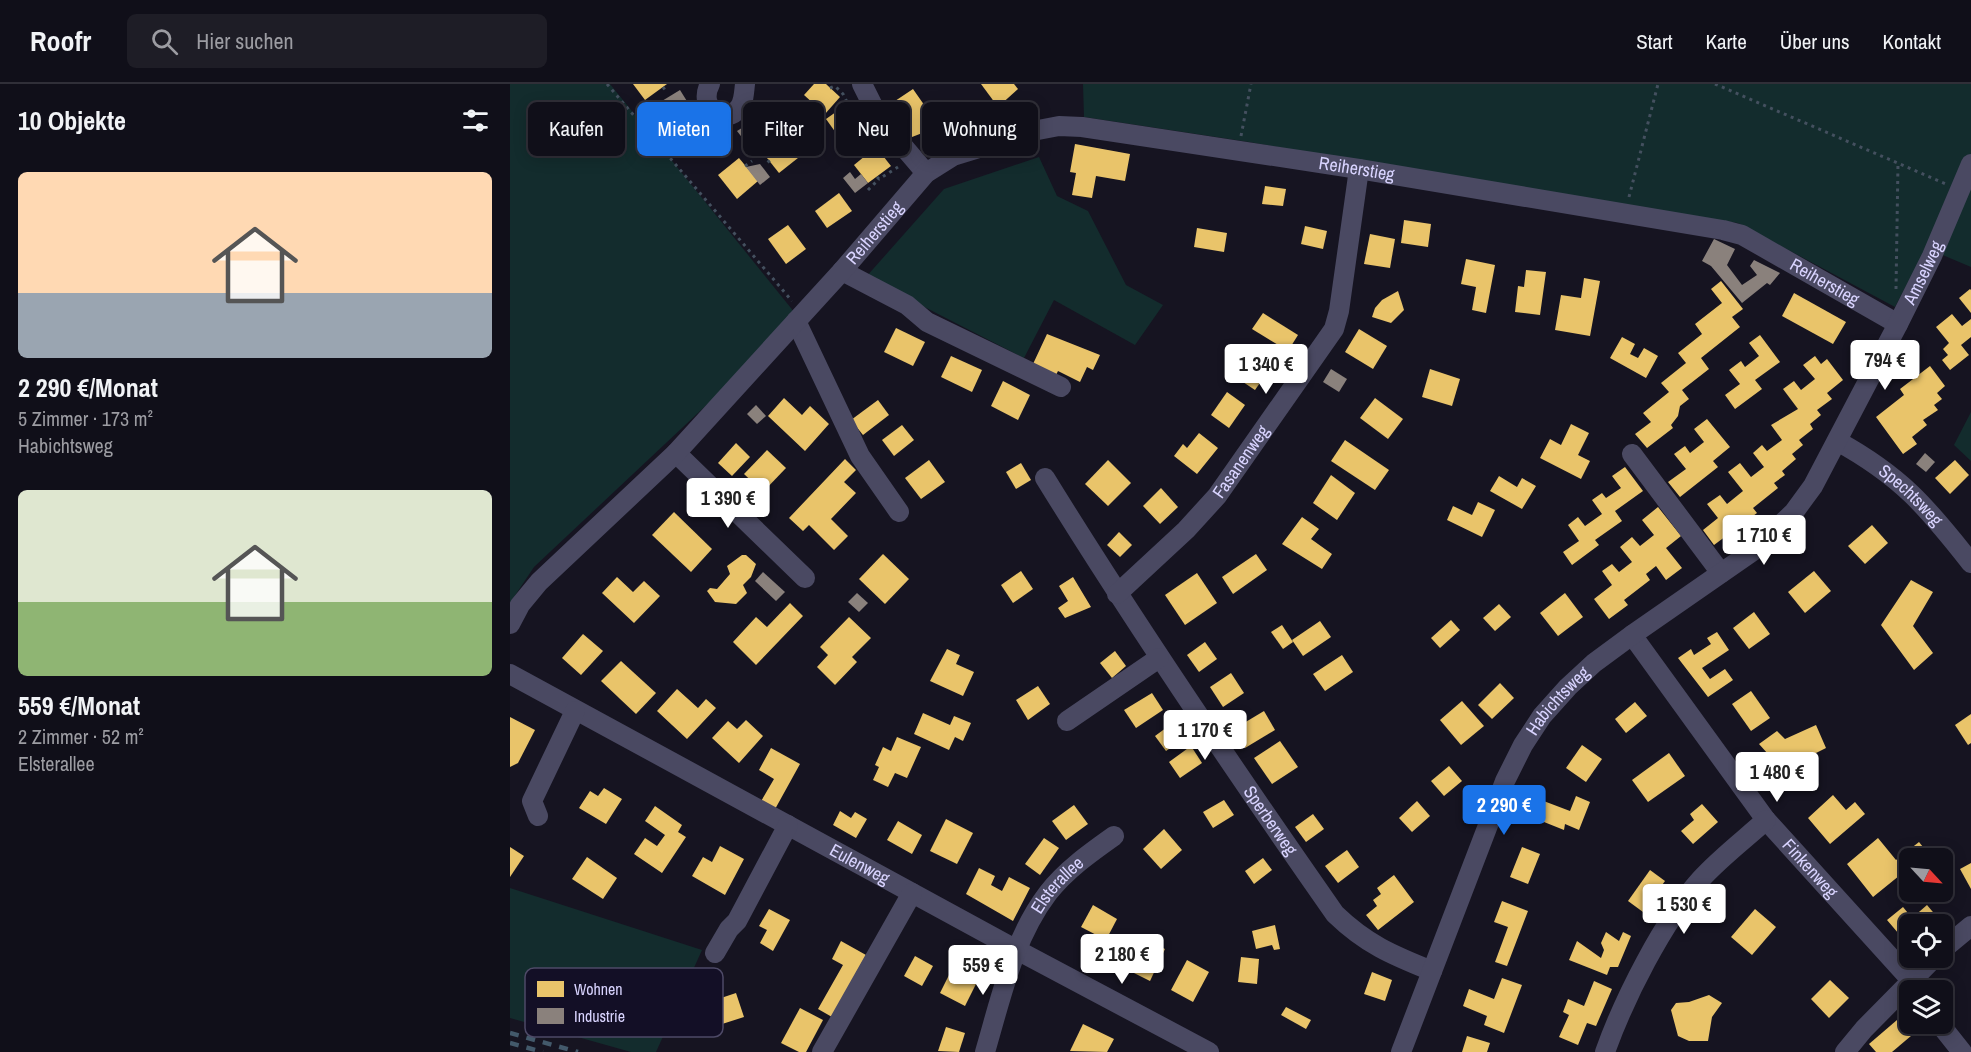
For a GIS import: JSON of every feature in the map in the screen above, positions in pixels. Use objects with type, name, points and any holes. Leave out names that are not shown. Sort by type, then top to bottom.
[{"type":"street","points":[[708,102],[705,93],[710,84]]},
{"type":"street","points":[[731,114],[739,108],[745,84]]},
{"type":"street","points":[[862,84],[879,118],[926,173]]},
{"type":"street","name":"Reiherstieg","points":[[510,624],[520,605],[539,582],[676,453],[842,272],[926,173],[953,156],[1059,126],[1359,169],[1625,213],[1742,235],[1898,324]]},
{"type":"street","name":"Amselweg","points":[[1837,441],[1932,256],[1971,164]]},
{"type":"street","name":"Fasanenweg","points":[[1117,594],[1185,530],[1217,496],[1334,329],[1339,311],[1359,169]]},
{"type":"street","name":"Reiherstieg","points":[[842,272],[906,305],[927,322],[1061,387]]},
{"type":"street","points":[[799,317],[860,456],[899,512]]},
{"type":"street","name":"Spechtsweg","points":[[1837,441],[1874,461],[1898,480],[1929,510],[1971,563]]},
{"type":"street","name":"Habichtsweg","points":[[1401,1052],[1505,781],[1523,745],[1542,716],[1594,663],[1753,551],[1794,512],[1813,486],[1837,441]]},
{"type":"street","points":[[676,453],[805,578]]},
{"type":"street","points":[[1632,454],[1721,573]]},
{"type":"street","name":"Sperberweg","points":[[1045,478],[1159,658],[1335,914],[1358,936],[1384,952],[1432,971]]},
{"type":"street","name":"Finkenweg","points":[[1632,635],[1766,820],[1906,980]]},
{"type":"street","points":[[1067,721],[1159,658]]},
{"type":"street","name":"Eulenweg","points":[[510,674],[1209,1052]]},
{"type":"street","points":[[538,816],[532,801],[575,711]]},
{"type":"street","points":[[1605,1052],[1636,981],[1668,926],[1700,879],[1766,820]]},
{"type":"street","points":[[715,953],[729,929],[737,921],[788,825]]},
{"type":"street","name":"Elsterallee","points":[[985,1052],[1017,950],[1031,918],[1049,892],[1079,861],[1114,836]]},
{"type":"street","points":[[822,1052],[912,893]]},
{"type":"street","points":[[1953,941],[1971,926]]},
{"type":"street","points":[[1914,980],[1925,968]]},
{"type":"street","points":[[1845,1052],[1899,996]]},
{"type":"street","points":[[1948,1034],[1962,1052]]},
{"type":"path","points":[[607,84],[637,120]]},
{"type":"path","points":[[1239,150],[1251,84]]},
{"type":"path","points":[[1625,213],[1658,84]]},
{"type":"path","points":[[1715,84],[1959,189]]},
{"type":"path","points":[[663,87],[667,93]]},
{"type":"path","points":[[830,88],[838,88],[846,102]]},
{"type":"path","points":[[740,127],[745,124],[762,148],[761,153],[771,164]]},
{"type":"path","points":[[667,156],[799,317]]},
{"type":"path","points":[[868,189],[878,178],[911,157]]},
{"type":"path","points":[[745,166],[752,161]]},
{"type":"path","points":[[1896,294],[1898,163]]},
{"type":"green space","points":[[510,84],[610,84],[625,102],[528,102],[528,156],[625,156],[625,103],[637,117],[637,156],[668,156],[799,318],[534,567],[510,603]]},
{"type":"green space","points":[[1083,84],[1971,84],[1971,267],[1926,248],[1895,307],[1738,223],[1586,202],[1249,142],[1084,117]]},
{"type":"green space","points":[[1039,157],[1057,196],[1088,211],[1126,285],[1163,305],[1135,345],[1054,300],[1024,358],[866,277],[944,189]]},
{"type":"green space","points":[[1971,412],[1971,461],[1954,445]]},
{"type":"green space","points":[[510,888],[702,950],[694,968],[525,968],[525,1022],[510,1018]]},
{"type":"green space","points":[[578,1037],[663,1037],[656,1052],[631,1052]]},
{"type":"building: Wohnen","points":[[633,84],[667,84],[645,100]]},
{"type":"building: Wohnen","points":[[814,84],[826,84],[840,97],[825,114],[824,102],[812,102],[804,95]]},
{"type":"building: Wohnen","points":[[981,84],[1014,84],[1018,89],[1004,102],[994,102]]},
{"type":"building: Wohnen","points":[[913,89],[922,102],[922,133],[912,137],[910,133],[910,102],[895,101]]},
{"type":"building: Wohnen","points":[[836,112],[836,133],[826,119]]},
{"type":"building: Wohnen","points":[[1075,144],[1130,154],[1125,181],[1096,176],[1092,198],[1072,195],[1076,173],[1070,172]]},
{"type":"building: Wohnen","points":[[765,156],[800,156],[779,173]]},
{"type":"building: Wohnen","points":[[865,156],[883,156],[891,166],[868,183],[854,165]]},
{"type":"building: Wohnen","points":[[739,158],[758,181],[737,199],[718,175]]},
{"type":"building: Wohnen","points":[[1265,186],[1286,189],[1283,206],[1262,204]]},
{"type":"building: Wohnen","points":[[839,193],[852,211],[827,228],[815,211]]},
{"type":"building: Wohnen","points":[[1404,220],[1431,224],[1428,247],[1401,243]]},
{"type":"building: Wohnen","points":[[788,225],[806,249],[786,264],[768,239]]},
{"type":"building: Wohnen","points":[[1305,226],[1327,231],[1323,249],[1301,244]]},
{"type":"building: Wohnen","points":[[1197,228],[1227,233],[1224,252],[1194,247]]},
{"type":"building: Wohnen","points":[[1370,234],[1395,239],[1390,268],[1364,264]]},
{"type":"building: Wohnen","points":[[1466,259],[1495,265],[1486,313],[1472,310],[1476,287],[1461,284]]},
{"type":"building: Wohnen","points":[[1526,270],[1546,272],[1540,315],[1515,312],[1518,286],[1524,287]]},
{"type":"building: Wohnen","points":[[1584,278],[1600,281],[1590,336],[1555,330],[1561,295],[1581,298]]},
{"type":"building: Wohnen","points":[[1721,281],[1743,309],[1732,317],[1740,327],[1701,358],[1709,369],[1682,390],[1689,399],[1680,406],[1678,416],[1671,425],[1673,428],[1647,448],[1635,434],[1651,422],[1643,413],[1669,392],[1661,383],[1686,363],[1678,353],[1702,334],[1695,324],[1722,303],[1711,289]]},
{"type":"building: Wohnen","points":[[1971,290],[1971,313],[1959,298]]},
{"type":"building: Wohnen","points":[[1398,291],[1404,310],[1391,323],[1372,317],[1375,308],[1382,300]]},
{"type":"building: Wohnen","points":[[1794,293],[1846,322],[1833,344],[1782,316]]},
{"type":"building: Wohnen","points":[[1263,313],[1298,335],[1288,351],[1252,329]]},
{"type":"building: Wohnen","points":[[1952,314],[1962,326],[1971,319],[1971,337],[1961,345],[1969,355],[1950,370],[1942,360],[1948,355],[1943,349],[1949,343],[1936,327]]},
{"type":"building: Wohnen","points":[[896,328],[925,342],[913,366],[884,352]]},
{"type":"building: Wohnen","points":[[1359,329],[1387,346],[1373,369],[1345,352]]},
{"type":"building: Wohnen","points":[[1047,334],[1100,355],[1093,370],[1087,367],[1080,382],[1058,371],[1056,375],[1033,364]]},
{"type":"building: Wohnen","points":[[1760,335],[1780,362],[1755,380],[1762,389],[1735,409],[1725,395],[1740,384],[1729,370],[1741,361],[1745,367],[1759,356],[1749,343]]},
{"type":"building: Wohnen","points":[[1622,337],[1635,344],[1630,354],[1638,358],[1644,348],[1658,356],[1646,378],[1610,358]]},
{"type":"building: Wohnen","points":[[1247,350],[1271,367],[1255,390],[1231,374]]},
{"type":"building: Wohnen","points":[[951,356],[982,370],[972,392],[941,377]]},
{"type":"building: Wohnen","points":[[1815,356],[1821,364],[1827,359],[1843,380],[1827,393],[1832,399],[1817,410],[1821,415],[1810,424],[1813,429],[1799,440],[1803,445],[1792,454],[1796,459],[1782,471],[1785,475],[1774,483],[1778,488],[1753,508],[1757,513],[1714,545],[1703,530],[1718,518],[1707,504],[1720,495],[1727,504],[1743,491],[1728,472],[1740,463],[1751,477],[1764,467],[1753,453],[1762,445],[1767,451],[1782,440],[1771,425],[1798,409],[1783,389],[1794,381],[1801,390],[1815,379],[1803,365]]},
{"type":"building: Wohnen","points":[[1930,366],[1945,386],[1937,393],[1942,399],[1934,405],[1938,410],[1923,420],[1927,425],[1912,437],[1917,444],[1903,454],[1876,417],[1904,395],[1900,389]]},
{"type":"building: Wohnen","points":[[1430,369],[1460,379],[1452,406],[1422,397]]},
{"type":"building: Wohnen","points":[[1003,381],[1030,395],[1018,420],[991,406]]},
{"type":"building: Wohnen","points":[[1227,392],[1245,405],[1229,428],[1211,415]]},
{"type":"building: Wohnen","points":[[784,398],[802,415],[810,406],[829,424],[805,451],[768,416]]},
{"type":"building: Wohnen","points":[[1375,398],[1403,419],[1388,439],[1360,418]]},
{"type":"building: Wohnen","points":[[878,400],[889,415],[863,435],[851,420]]},
{"type":"building: Wohnen","points":[[1707,419],[1730,447],[1713,461],[1718,467],[1680,497],[1668,482],[1686,469],[1674,454],[1685,446],[1690,453],[1704,442],[1694,429]]},
{"type":"building: Wohnen","points":[[1571,424],[1589,433],[1578,455],[1590,461],[1581,479],[1540,458],[1550,439],[1561,445]]},
{"type":"building: Wohnen","points":[[902,425],[914,440],[894,456],[882,440]]},
{"type":"building: Wohnen","points":[[1199,433],[1218,448],[1197,474],[1174,456],[1183,444],[1187,448]]},
{"type":"building: Wohnen","points":[[1345,440],[1389,470],[1375,490],[1331,461]]},
{"type":"building: Wohnen","points":[[736,443],[750,457],[732,476],[718,463]]},
{"type":"building: Wohnen","points":[[767,450],[786,468],[763,492],[744,474]]},
{"type":"building: Wohnen","points":[[845,459],[856,470],[844,482],[856,493],[831,519],[848,536],[834,550],[809,525],[803,531],[789,518]]},
{"type":"building: Wohnen","points":[[929,460],[945,482],[921,499],[905,478]]},
{"type":"building: Wohnen","points":[[1108,460],[1131,483],[1108,506],[1085,484]]},
{"type":"building: Wohnen","points":[[1955,460],[1969,475],[1950,494],[1935,478]]},
{"type":"building: Wohnen","points":[[1021,463],[1031,480],[1016,489],[1006,472]]},
{"type":"building: Wohnen","points":[[1625,467],[1643,491],[1615,511],[1622,521],[1595,540],[1599,545],[1572,565],[1563,552],[1579,541],[1568,525],[1578,517],[1585,526],[1602,514],[1592,500],[1602,493],[1606,498],[1621,488],[1612,476]]},
{"type":"building: Wohnen","points":[[1331,475],[1355,493],[1337,520],[1313,503]]},
{"type":"building: Wohnen","points":[[1499,476],[1517,487],[1522,478],[1536,486],[1522,509],[1490,491]]},
{"type":"building: Wohnen","points":[[1161,488],[1178,507],[1160,524],[1143,506]]},
{"type":"building: Wohnen","points":[[1478,502],[1495,510],[1482,537],[1447,520],[1453,506],[1472,515]]},
{"type":"building: Wohnen","points":[[1658,507],[1681,536],[1666,548],[1682,568],[1666,580],[1656,566],[1646,574],[1650,580],[1624,600],[1628,605],[1609,619],[1594,599],[1612,585],[1602,571],[1612,564],[1619,572],[1632,562],[1620,547],[1632,537],[1640,546],[1654,535],[1642,520]]},
{"type":"building: Wohnen","points":[[674,512],[712,549],[691,572],[652,535]]},
{"type":"building: Wohnen","points":[[1302,517],[1319,529],[1311,539],[1332,554],[1322,569],[1282,544]]},
{"type":"building: Wohnen","points":[[1872,525],[1888,543],[1865,564],[1848,546]]},
{"type":"building: Wohnen","points":[[1119,532],[1132,545],[1120,557],[1107,545]]},
{"type":"building: Wohnen","points":[[883,554],[909,579],[885,604],[859,579]]},
{"type":"building: Wohnen","points":[[1256,554],[1267,570],[1233,594],[1222,577]]},
{"type":"building: Wohnen","points":[[742,555],[746,555],[756,564],[751,577],[743,585],[747,593],[736,604],[715,602],[707,591],[710,588],[717,589],[730,574],[727,566]]},
{"type":"building: Wohnen","points":[[1021,571],[1033,589],[1013,603],[1001,585]]},
{"type":"building: Wohnen","points":[[1814,571],[1831,591],[1805,613],[1788,592]]},
{"type":"building: Wohnen","points":[[1197,573],[1217,603],[1185,625],[1165,595]]},
{"type":"building: Wohnen","points":[[617,577],[633,592],[644,581],[660,596],[634,623],[602,593]]},
{"type":"building: Wohnen","points":[[1073,577],[1091,607],[1065,618],[1058,608],[1068,601],[1059,586]]},
{"type":"building: Wohnen","points":[[1911,580],[1933,592],[1913,626],[1933,653],[1914,670],[1881,625]]},
{"type":"building: Wohnen","points":[[1565,593],[1583,617],[1558,636],[1540,613]]},
{"type":"building: Wohnen","points":[[790,603],[803,616],[756,665],[733,642],[756,617],[767,627]]},
{"type":"building: Wohnen","points":[[1499,604],[1511,617],[1495,631],[1483,618]]},
{"type":"building: Wohnen","points":[[1754,612],[1770,634],[1749,649],[1733,628]]},
{"type":"building: Wohnen","points":[[849,617],[871,638],[852,657],[857,662],[835,685],[817,667],[828,655],[820,647]]},
{"type":"building: Wohnen","points":[[1451,620],[1460,630],[1440,648],[1431,638]]},
{"type":"building: Wohnen","points":[[1320,621],[1331,637],[1303,656],[1292,640]]},
{"type":"building: Wohnen","points":[[1282,625],[1293,642],[1283,649],[1271,632]]},
{"type":"building: Wohnen","points":[[1717,632],[1729,650],[1702,668],[1710,679],[1725,669],[1733,680],[1708,697],[1678,658],[1691,649],[1694,655],[1711,644],[1707,638]]},
{"type":"building: Wohnen","points":[[583,634],[603,651],[581,675],[562,658]]},
{"type":"building: Wohnen","points":[[1205,642],[1217,659],[1199,672],[1187,655]]},
{"type":"building: Wohnen","points":[[947,649],[960,655],[956,664],[974,672],[963,696],[930,681]]},
{"type":"building: Wohnen","points":[[1115,651],[1126,666],[1112,678],[1100,663]]},
{"type":"building: Wohnen","points":[[1342,655],[1353,672],[1325,691],[1313,674]]},
{"type":"building: Wohnen","points":[[621,661],[656,693],[636,714],[601,681]]},
{"type":"building: Wohnen","points":[[1231,673],[1244,693],[1223,707],[1210,687]]},
{"type":"building: Wohnen","points":[[1500,683],[1514,698],[1492,719],[1478,705]]},
{"type":"building: Wohnen","points":[[1038,686],[1050,704],[1028,720],[1016,700]]},
{"type":"building: Wohnen","points":[[677,689],[698,708],[706,699],[716,708],[687,739],[657,711]]},
{"type":"building: Wohnen","points":[[1751,691],[1770,718],[1751,731],[1732,704]]},
{"type":"building: Wohnen","points":[[1152,693],[1163,710],[1136,728],[1124,710]]},
{"type":"building: Wohnen","points":[[1462,701],[1484,726],[1461,745],[1440,720]]},
{"type":"building: Wohnen","points":[[1635,702],[1647,716],[1626,733],[1615,719]]},
{"type":"building: Wohnen","points":[[1264,711],[1275,730],[1245,748],[1234,729]]},
{"type":"building: Wohnen","points":[[923,713],[950,725],[954,716],[971,723],[963,741],[955,737],[949,750],[914,734]]},
{"type":"building: Wohnen","points":[[1971,714],[1971,743],[1968,745],[1955,725]]},
{"type":"building: Wohnen","points":[[510,717],[535,730],[518,763],[510,767]]},
{"type":"building: Wohnen","points":[[746,720],[763,736],[739,763],[712,738],[728,721],[737,729]]},
{"type":"building: Wohnen","points":[[1174,722],[1185,738],[1166,751],[1155,736]]},
{"type":"building: Wohnen","points":[[1816,725],[1826,748],[1814,754],[1816,757],[1796,768],[1794,765],[1785,770],[1784,768],[1776,774],[1765,757],[1768,754],[1759,744],[1777,731],[1785,739]]},
{"type":"building: Wohnen","points":[[897,737],[921,747],[907,778],[895,773],[888,787],[873,780],[879,767],[875,765],[883,747],[891,751]]},
{"type":"building: Wohnen","points":[[1280,741],[1298,767],[1272,784],[1254,758]]},
{"type":"building: Wohnen","points":[[1582,745],[1602,759],[1586,782],[1566,768]]},
{"type":"building: Wohnen","points":[[1191,746],[1202,763],[1180,778],[1169,762]]},
{"type":"building: Wohnen","points":[[771,748],[800,764],[774,811],[760,803],[774,779],[759,770]]},
{"type":"building: Wohnen","points":[[1669,753],[1685,776],[1648,802],[1632,780]]},
{"type":"building: Wohnen","points":[[1449,766],[1462,781],[1444,796],[1431,781]]},
{"type":"building: Wohnen","points":[[604,788],[622,799],[606,824],[579,808],[590,791],[598,796]]},
{"type":"building: Wohnen","points":[[1833,795],[1846,810],[1855,802],[1865,814],[1830,844],[1808,818]]},
{"type":"building: Wohnen","points":[[1576,796],[1590,802],[1579,830],[1565,824],[1564,830],[1534,818],[1541,800],[1570,811]]},
{"type":"building: Wohnen","points":[[1224,800],[1234,815],[1213,828],[1203,812]]},
{"type":"building: Wohnen","points":[[1417,801],[1430,816],[1412,832],[1399,818]]},
{"type":"building: Wohnen","points":[[1702,804],[1718,822],[1693,844],[1681,831],[1694,820],[1690,814]]},
{"type":"building: Wohnen","points":[[1074,805],[1088,824],[1066,840],[1052,821]]},
{"type":"building: Wohnen","points":[[655,806],[682,825],[678,832],[686,837],[662,873],[634,854],[645,838],[657,846],[665,835],[645,821]]},
{"type":"building: Wohnen","points":[[840,811],[851,818],[855,812],[867,819],[856,838],[833,825]]},
{"type":"building: Wohnen","points":[[1313,814],[1324,829],[1306,842],[1295,827]]},
{"type":"building: Wohnen","points":[[946,819],[973,833],[957,864],[930,851]]},
{"type":"building: Wohnen","points":[[898,821],[922,835],[912,854],[887,840]]},
{"type":"building: Wohnen","points":[[1164,829],[1182,850],[1161,869],[1143,849]]},
{"type":"building: Wohnen","points":[[1044,838],[1059,848],[1040,875],[1025,864]]},
{"type":"building: Wohnen","points":[[1878,838],[1896,860],[1899,858],[1899,876],[1873,897],[1847,864]]},
{"type":"building: Wohnen","points":[[1919,842],[1924,848],[1911,848]]},
{"type":"building: Wohnen","points":[[720,846],[744,859],[725,895],[692,876],[703,857],[712,862]]},
{"type":"building: Wohnen","points":[[510,847],[524,856],[510,877]]},
{"type":"building: Wohnen","points":[[1522,847],[1540,854],[1528,884],[1510,877]]},
{"type":"building: Wohnen","points":[[1347,850],[1359,867],[1338,883],[1325,866]]},
{"type":"building: Wohnen","points":[[587,857],[617,878],[603,899],[572,879]]},
{"type":"building: Wohnen","points":[[1263,858],[1272,870],[1254,884],[1245,871]]},
{"type":"building: Wohnen","points":[[1971,863],[1971,889],[1960,869]]},
{"type":"building: Wohnen","points":[[979,868],[995,876],[991,885],[1002,891],[1009,877],[1030,888],[1013,921],[966,894]]},
{"type":"building: Wohnen","points":[[1650,870],[1665,881],[1643,912],[1628,901]]},
{"type":"building: Wohnen","points":[[1394,875],[1414,902],[1378,930],[1366,915],[1377,906],[1373,900],[1381,894],[1377,888]]},
{"type":"building: Wohnen","points":[[1502,901],[1528,911],[1507,966],[1495,962],[1508,927],[1494,922]]},
{"type":"building: Wohnen","points":[[1093,905],[1117,919],[1106,940],[1081,927]]},
{"type":"building: Wohnen","points":[[1927,905],[1935,914],[1917,914]]},
{"type":"building: Wohnen","points":[[1903,907],[1909,914],[1899,914],[1899,934],[1887,920]]},
{"type":"building: Wohnen","points":[[769,909],[790,920],[773,951],[760,943],[767,930],[759,926]]},
{"type":"building: Wohnen","points":[[1755,909],[1776,927],[1752,955],[1731,937]]},
{"type":"building: Wohnen","points":[[1275,925],[1280,949],[1274,950],[1272,945],[1256,949],[1252,931]]},
{"type":"building: Wohnen","points":[[1606,932],[1619,941],[1623,932],[1631,936],[1618,967],[1610,967],[1607,975],[1569,960],[1577,941],[1601,958],[1604,950],[1601,943]]},
{"type":"building: Wohnen","points":[[1144,938],[1165,949],[1150,981],[1128,970]]},
{"type":"building: Wohnen","points":[[841,941],[866,955],[832,1017],[818,1009],[843,965],[832,959]]},
{"type":"building: Wohnen","points":[[915,956],[933,966],[922,986],[904,976]]},
{"type":"building: Wohnen","points":[[1241,957],[1259,959],[1257,984],[1238,982]]},
{"type":"building: Wohnen","points":[[1187,960],[1209,972],[1193,1002],[1171,990]]},
{"type":"building: Wohnen","points":[[969,967],[981,974],[965,1006],[940,993],[951,971],[963,977]]},
{"type":"building: Wohnen","points":[[1372,972],[1392,980],[1385,1001],[1364,994]]},
{"type":"building: Wohnen","points":[[1502,978],[1522,985],[1504,1033],[1484,1025],[1487,1016],[1463,1006],[1469,989],[1494,999]]},
{"type":"building: Wohnen","points":[[1830,980],[1849,998],[1829,1018],[1811,999]]},
{"type":"building: Wohnen","points":[[1594,981],[1612,989],[1596,1026],[1587,1023],[1578,1045],[1559,1037],[1569,1015],[1563,1012],[1568,999],[1584,1006]]},
{"type":"building: Wohnen","points":[[736,993],[744,1017],[723,1024],[723,997]]},
{"type":"building: Wohnen","points":[[1709,995],[1722,1003],[1712,1017],[1708,1041],[1689,1041],[1678,1036],[1671,1010],[1676,1003],[1689,1002]]},
{"type":"building: Wohnen","points":[[1286,1007],[1311,1020],[1306,1029],[1281,1015]]},
{"type":"building: Wohnen","points":[[800,1008],[823,1020],[806,1052],[799,1052],[781,1043]]},
{"type":"building: Wohnen","points":[[1899,1018],[1899,1034],[1913,1034],[1892,1052],[1876,1052],[1869,1044]]},
{"type":"building: Wohnen","points":[[1083,1024],[1114,1039],[1107,1052],[1070,1051]]},
{"type":"building: Wohnen","points":[[946,1027],[965,1033],[959,1052],[938,1051]]},
{"type":"building: Wohnen","points":[[1467,1036],[1490,1043],[1487,1052],[1462,1052]]},
{"type":"building: Industrie","points":[[680,90],[688,102],[660,102]]},
{"type":"building: Industrie","points":[[743,127],[743,139],[737,131]]},
{"type":"building: Industrie","points":[[760,164],[770,177],[760,185],[746,167]]},
{"type":"building: Industrie","points":[[850,172],[855,179],[861,174],[868,183],[855,193],[843,178]]},
{"type":"building: Industrie","points":[[1714,239],[1735,249],[1727,265],[1742,285],[1757,275],[1750,266],[1754,260],[1780,273],[1770,285],[1767,283],[1742,303],[1711,266],[1702,261]]},
{"type":"building: Industrie","points":[[1331,369],[1347,379],[1339,392],[1323,382]]},
{"type":"building: Industrie","points":[[756,405],[766,416],[757,424],[747,414]]},
{"type":"building: Industrie","points":[[1925,453],[1935,462],[1926,472],[1916,464]]},
{"type":"building: Industrie","points":[[763,572],[785,592],[776,601],[755,581]]},
{"type":"building: Industrie","points":[[857,593],[868,603],[859,612],[848,602]]},
{"type":"building: Industrie","points":[[1784,768],[1793,781],[1777,793],[1767,781]]},
{"type":"railway","points":[[510,1033],[578,1052]]},
{"type":"railway","points":[[510,1043],[543,1052]]}]
